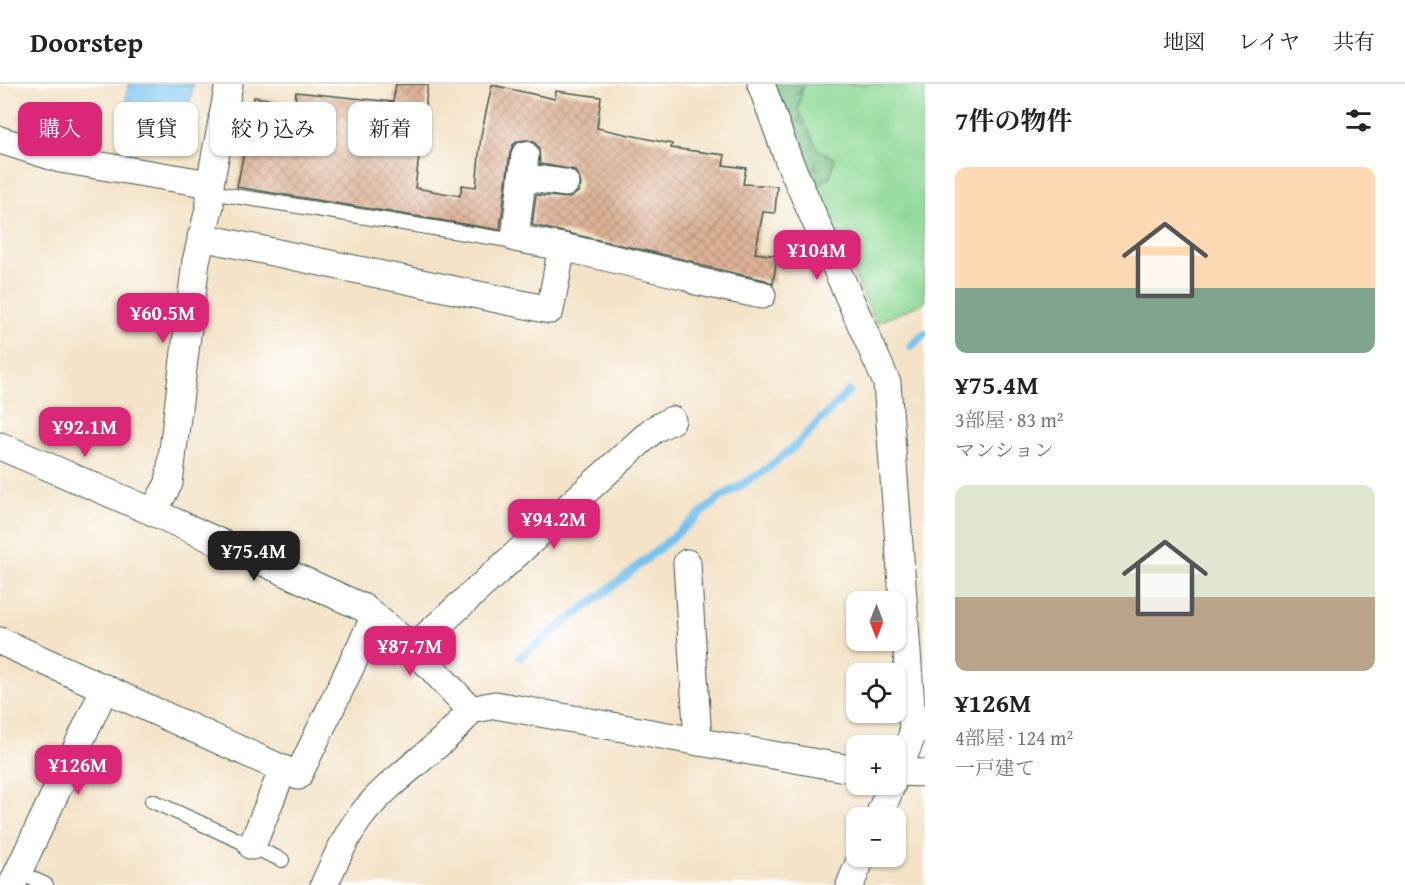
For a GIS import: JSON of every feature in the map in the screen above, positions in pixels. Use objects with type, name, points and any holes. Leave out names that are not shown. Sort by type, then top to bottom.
[{"type":"street","points":[[153,512],[169,483],[196,261],[210,205],[210,188],[229,84]]},
{"type":"street","points":[[761,84],[789,161],[887,383],[918,694],[913,733],[906,750]]},
{"type":"street","points":[[0,140],[60,159],[210,188]]},
{"type":"street","points":[[565,183],[524,166],[515,238],[762,295]]},
{"type":"street","points":[[201,237],[550,310],[562,247]]},
{"type":"street","points":[[413,648],[653,430],[672,420]]},
{"type":"street","points":[[0,446],[354,603],[375,616],[413,648],[471,710]]},
{"type":"street","points":[[687,563],[698,742]]},
{"type":"street","points":[[0,641],[297,776],[375,616]]},
{"type":"street","points":[[15,878],[105,688]]},
{"type":"street","points":[[324,885],[340,850],[362,815],[387,789],[456,730],[471,710],[495,705],[846,769]]},
{"type":"street","points":[[252,846],[283,769]]},
{"type":"street","points":[[906,775],[925,772]]},
{"type":"street","points":[[850,885],[857,867]]},
{"type":"lane","points":[[210,188],[508,240],[515,238]]},
{"type":"lane","points":[[152,801],[282,860]]},
{"type":"lane","points":[[15,878],[46,885]]},
{"type":"green space","points":[[774,84],[925,84],[925,302],[876,323],[799,153]]},
{"type":"green space","points":[[774,84],[804,84],[798,109],[818,149],[835,159],[830,177],[817,185],[799,153]]},
{"type":"water","points":[[129,84],[193,84],[190,102],[126,102]]},
{"type":"building","points":[[396,84],[428,84],[426,102],[393,102]]},
{"type":"building","points":[[492,85],[555,99],[556,91],[601,97],[597,128],[672,144],[671,148],[725,155],[723,165],[746,168],[743,184],[777,186],[775,213],[763,212],[755,253],[777,256],[773,284],[765,280],[702,266],[691,261],[532,225],[536,195],[570,198],[578,192],[581,185],[574,170],[540,164],[539,148],[534,142],[527,140],[518,141],[513,145],[510,153],[500,230],[237,187],[243,156],[336,156],[336,102],[295,102],[296,92],[393,102],[348,102],[348,156],[419,156],[415,188],[460,196],[462,185],[476,187],[481,135]]},
{"type":"building","points":[[254,97],[288,102],[253,102]]},
{"type":"waterway","points":[[911,346],[925,333]]},
{"type":"waterway","points":[[520,657],[626,576],[721,497],[761,473],[794,447],[849,391]]}]
